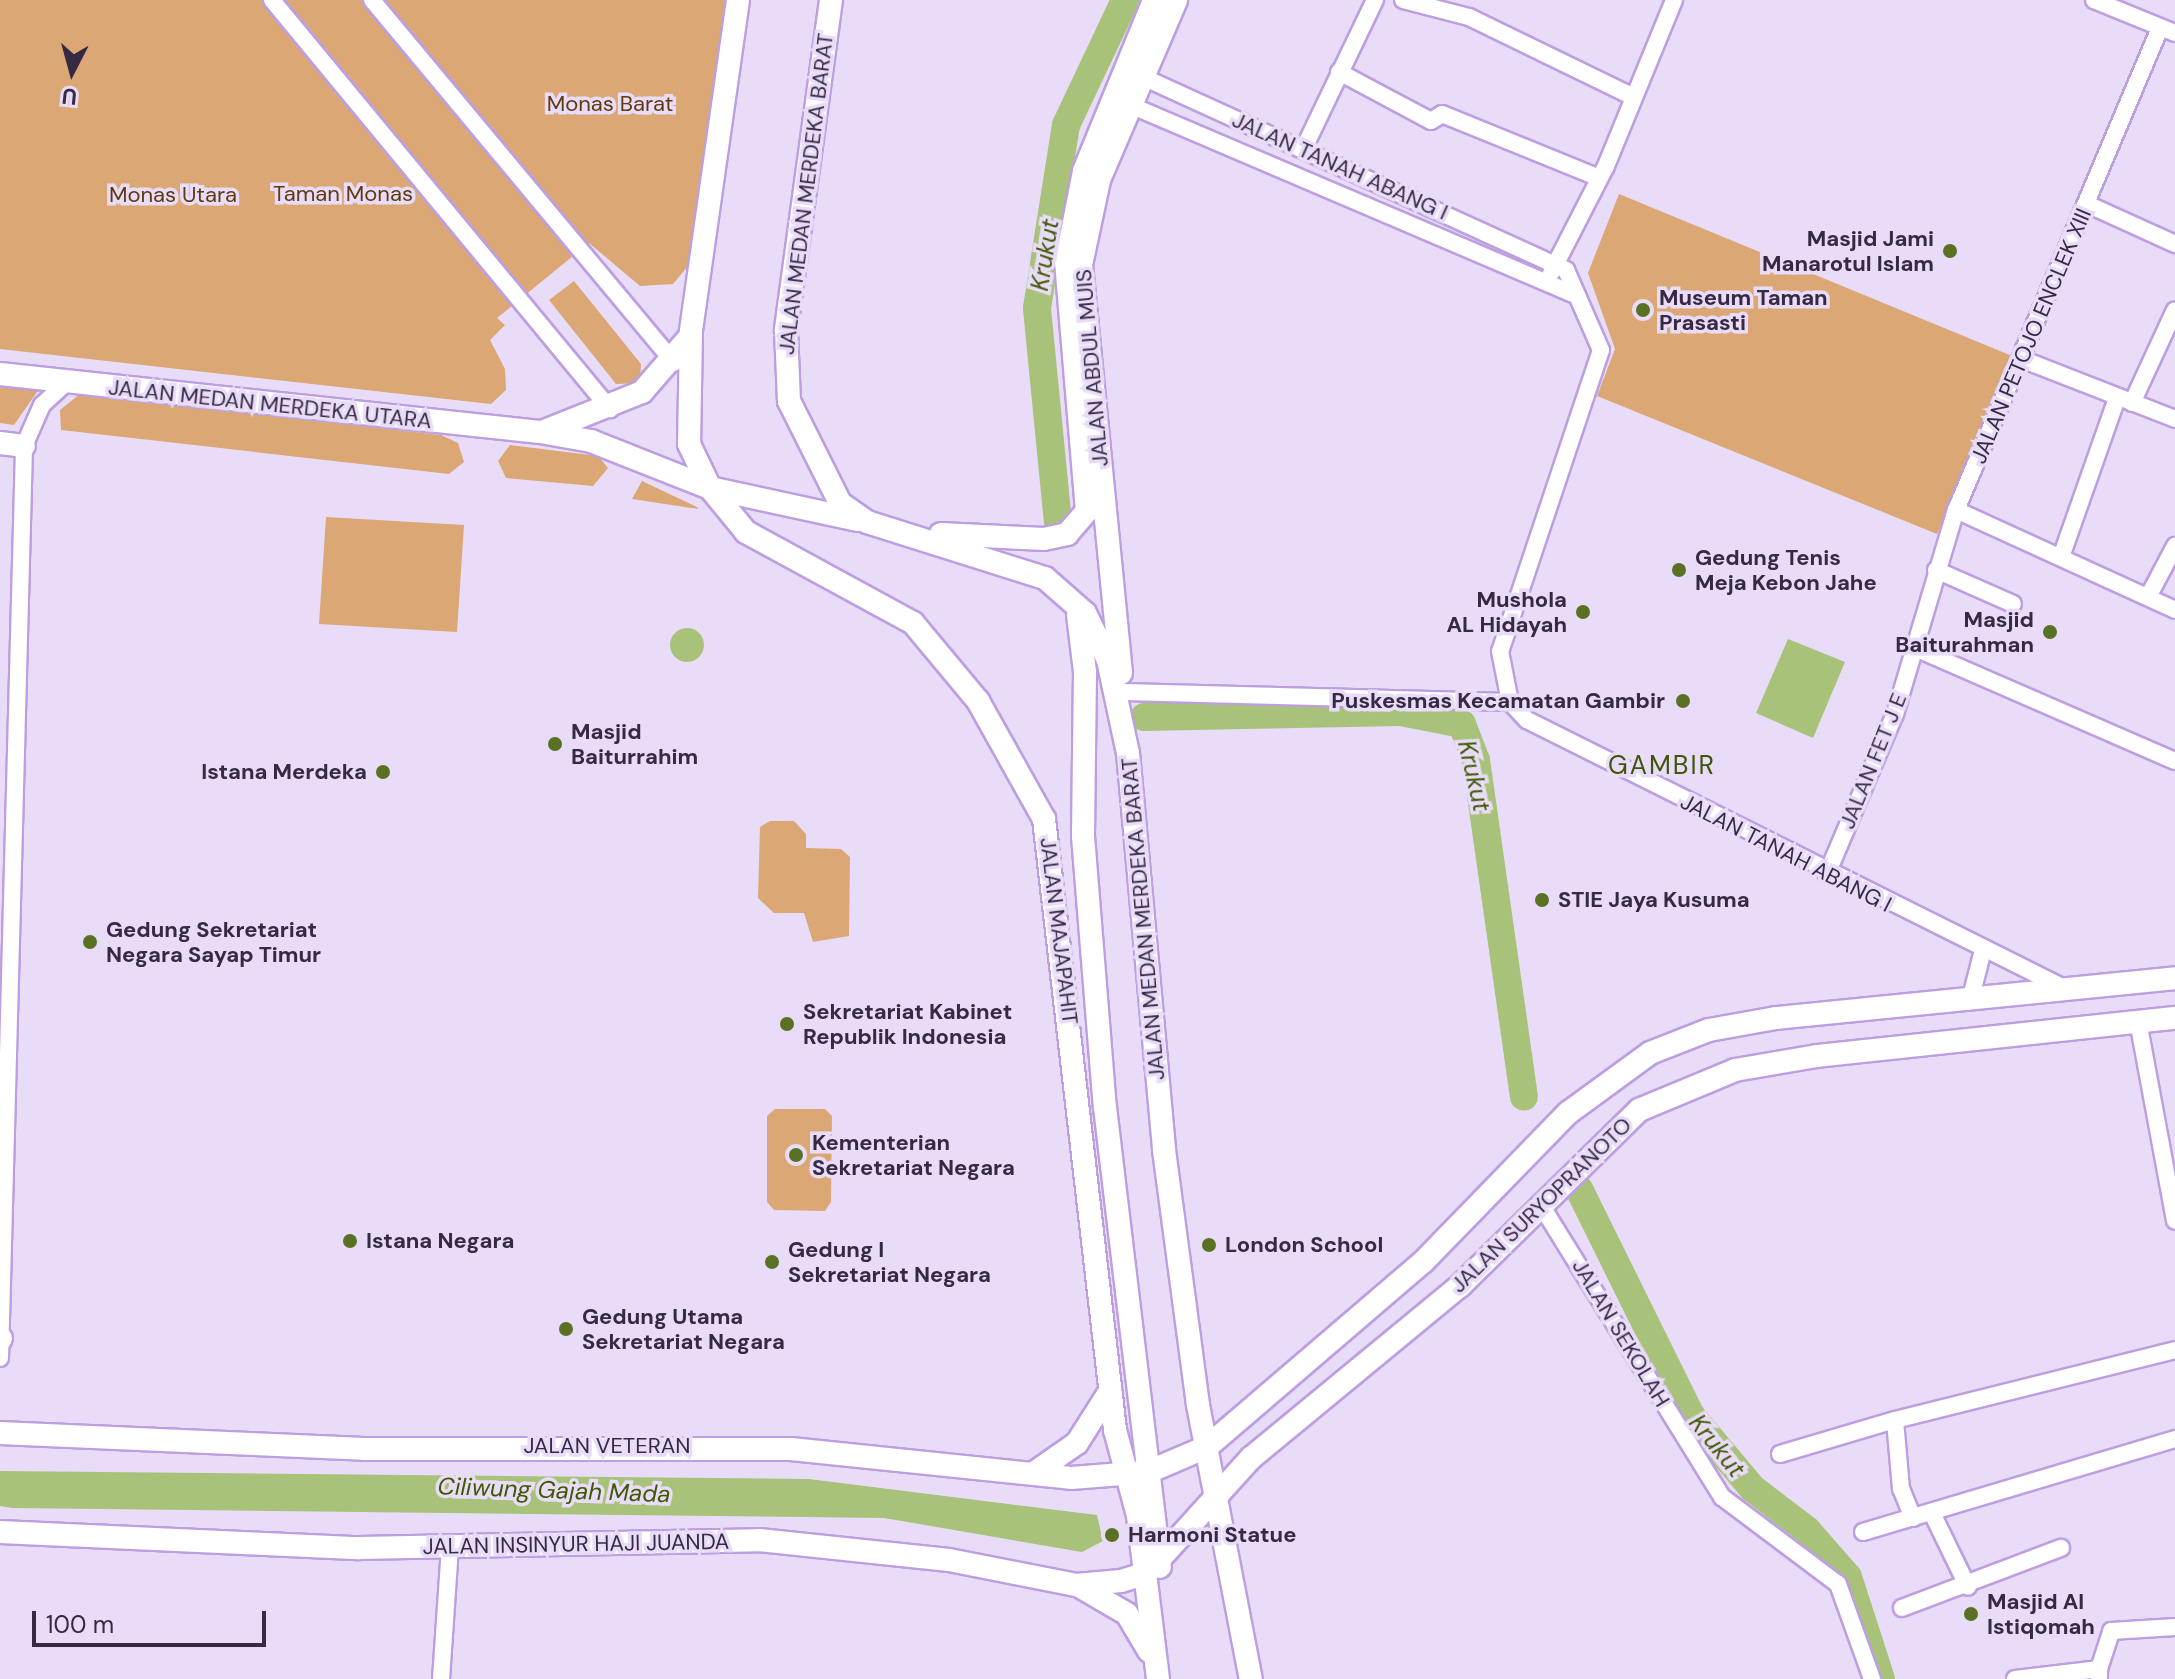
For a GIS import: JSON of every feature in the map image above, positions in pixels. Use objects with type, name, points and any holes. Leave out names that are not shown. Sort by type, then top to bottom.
[{"type":"main road","points":[[710,488],[685,426],[691,332],[738,0]]},
{"type":"main road","name":"JALAN MEDAN MERDEKA BARAT","points":[[831,0],[784,366],[789,401],[818,469],[840,503],[867,522],[1045,578],[1072,598],[1108,660],[1128,753],[1164,1150],[1198,1405],[1220,1492],[1251,1679]]},
{"type":"main road","name":"JALAN ABDUL MUIS","points":[[900,531],[1044,539],[1067,534],[1087,511],[1066,263],[1084,171],[1132,72],[1154,0]]},
{"type":"main road","name":"JALAN ABDUL MUIS","points":[[1132,72],[1176,0]]},
{"type":"main road","name":"JALAN ABDUL MUIS","points":[[1120,101],[1081,265],[1128,753]]},
{"type":"main road","points":[[540,432],[610,409],[674,363],[691,332]]},
{"type":"main road","name":"JALAN MEDAN MERDEKA UTARA","points":[[0,374],[540,432]]},
{"type":"main road","name":"JALAN MAJAPAHIT","points":[[540,432],[591,441],[710,488],[867,522]]},
{"type":"main road","points":[[0,443],[24,446]]},
{"type":"main road","name":"JALAN MAJAPAHIT","points":[[710,488],[746,532],[913,623],[978,701],[1044,819],[1110,1391],[1124,1476],[1153,1567]]},
{"type":"main road","points":[[1072,598],[1084,645],[1083,836],[1105,1107],[1148,1472],[1156,1671]]},
{"type":"main road","name":"JALAN SURYOPRANOTO","points":[[1207,1447],[1230,1422],[1423,1262],[1561,1120],[1607,1080],[1677,1040],[1776,1018],[1972,993],[2175,978]]},
{"type":"main road","name":"JALAN SURYOPRANOTO","points":[[1153,1567],[1220,1492],[1280,1432],[1460,1286],[1579,1165],[1639,1110],[1735,1070],[1903,1043],[2175,1018]]},
{"type":"main road","points":[[1034,1473],[1077,1443],[1110,1391]]},
{"type":"main road","points":[[1198,1405],[1215,1424],[1230,1422]]},
{"type":"main road","name":"JALAN VETERAN","points":[[0,1433],[364,1449],[791,1449],[1034,1473],[1124,1476],[1148,1472],[1207,1447]]},
{"type":"main road","name":"JALAN INSINYUR HAJI JUANDA","points":[[0,1532],[450,1548],[759,1540],[935,1558],[1076,1585],[1153,1567]]},
{"type":"main road","points":[[1153,1567],[1173,1679]]},
{"type":"main road","points":[[1076,1585],[1127,1614],[1156,1671]]},
{"type":"street","points":[[272,0],[610,409]]},
{"type":"street","points":[[372,0],[674,363]]},
{"type":"street","points":[[1304,148],[1375,0]]},
{"type":"street","points":[[1403,0],[1469,17],[1634,97]]},
{"type":"street","points":[[1550,287],[1674,0]]},
{"type":"street","points":[[2094,0],[2168,30]]},
{"type":"street","name":"JALAN PETOJO ENCLEK XIII","points":[[1915,648],[1956,510],[2024,360],[2087,204],[2168,30]]},
{"type":"street","name":"JALAN TANAH ABANG I","points":[[1132,72],[1561,267]]},
{"type":"street","points":[[1339,72],[1431,121],[1442,114],[1601,172]]},
{"type":"street","name":"JALAN TANAH ABANG I","points":[[1120,101],[1577,296]]},
{"type":"street","points":[[2087,204],[2175,244]]},
{"type":"street","points":[[1123,692],[1510,702],[1500,651],[1508,614],[1601,350],[1561,267]]},
{"type":"street","points":[[2061,557],[2124,400],[2175,310]]},
{"type":"street","points":[[2024,360],[2175,419]]},
{"type":"street","points":[[0,1358],[24,446],[42,405],[67,382]]},
{"type":"street","points":[[1956,510],[2175,610]]},
{"type":"street","points":[[2148,597],[2175,546]]},
{"type":"street","points":[[1936,570],[2013,604]]},
{"type":"street","points":[[1915,648],[2175,761]]},
{"type":"street","name":"JALAN FET J E","points":[[1827,874],[1915,648]]},
{"type":"street","name":"JALAN TANAH ABANG I","points":[[1510,702],[1527,720],[1827,874],[2060,986]]},
{"type":"street","points":[[1972,993],[1983,950]]},
{"type":"street","points":[[2138,1021],[2175,1221]]},
{"type":"street","name":"JALAN SEKOLAH","points":[[1547,1198],[1722,1497],[1838,1584],[1872,1679]]},
{"type":"street","points":[[1780,1454],[1895,1420],[2175,1350]]},
{"type":"street","points":[[1895,1420],[1901,1489],[1913,1518]]},
{"type":"street","points":[[1863,1532],[2175,1439]]},
{"type":"street","points":[[1932,1513],[1968,1587]]},
{"type":"street","points":[[441,1679],[450,1548]]},
{"type":"street","points":[[1902,1608],[1968,1587],[2061,1548]]},
{"type":"street","points":[[2015,1679],[2099,1674],[2111,1631],[2175,1627]]},
{"type":"green space","name":"Taman Monas","points":[[0,0],[726,0],[694,259],[673,284],[640,286],[589,243],[497,318],[505,325],[490,340],[505,369],[506,390],[491,404],[0,349]]},
{"type":"green space","name":"Museum Taman Prasasti","points":[[1619,194],[2017,358],[1937,534],[1597,396],[1615,349],[1588,273]]},
{"type":"green space","points":[[574,281],[641,364],[640,383],[616,384],[549,300]]},
{"type":"green space","points":[[0,385],[39,389],[14,425],[0,423]]},
{"type":"green space","points":[[80,394],[441,435],[458,443],[464,462],[449,474],[61,430],[60,410]]},
{"type":"green space","points":[[510,445],[598,456],[608,468],[593,486],[506,478],[498,461]]},
{"type":"green space","points":[[642,481],[697,507],[698,509],[632,499]]},
{"type":"green space","points":[[326,517],[464,525],[457,632],[319,624]]},
{"type":"green space","points":[[770,821],[794,821],[806,834],[806,848],[841,849],[850,857],[849,936],[813,942],[804,913],[774,913],[758,898],[760,827]]},
{"type":"green space","points":[[775,1109],[825,1109],[832,1116],[831,1202],[825,1211],[774,1210],[767,1202],[767,1116]]},
{"type":"water","points":[[687,628],[699,633],[704,645],[699,657],[687,662],[675,657],[670,645],[675,633]]},
{"type":"water","points":[[1788,639],[1845,662],[1813,738],[1756,713]]},
{"type":"water","name":"Ciliwung Gajah Mada","points":[[0,1471],[809,1479],[1097,1515],[1103,1541],[1082,1552],[884,1518],[12,1508],[0,1506]]},
{"type":"waterway","name":"Krukut","points":[[1058,523],[1037,308],[1066,125],[1125,0]]},
{"type":"waterway","name":"Krukut","points":[[1144,717],[1401,712],[1462,724],[1476,760],[1524,1097]]},
{"type":"waterway","name":"Krukut","points":[[1579,1189],[1690,1414],[1752,1488],[1807,1530],[1848,1577],[1881,1679]]},
{"type":"place","name":"Masjid Jami Manarotul Islam","points":[[1950,251]]},
{"type":"place","name":"Museum Taman Prasasti","points":[[1643,310]]},
{"type":"place","name":"Gedung Tenis Meja Kebon Jahe","points":[[1679,570]]},
{"type":"place","name":"Mushola AL Hidayah","points":[[1583,612]]},
{"type":"place","name":"Masjid Baiturahman","points":[[2050,632]]},
{"type":"place","name":"Puskesmas Kecamatan Gambir","points":[[1683,701]]},
{"type":"place","name":"Masjid Baiturrahim","points":[[555,744]]},
{"type":"place","name":"Istana Merdeka","points":[[383,772]]},
{"type":"place","name":"STIE Jaya Kusuma","points":[[1542,900]]},
{"type":"place","name":"Gedung Sekretariat Negara Sayap Timur","points":[[90,942]]},
{"type":"place","name":"Sekretariat Kabinet Republik Indonesia","points":[[787,1024]]},
{"type":"place","name":"Kementerian Sekretariat Negara","points":[[796,1155]]},
{"type":"place","name":"Istana Negara","points":[[350,1241]]},
{"type":"place","name":"London School","points":[[1209,1245]]},
{"type":"place","name":"Gedung I Sekretariat Negara","points":[[772,1262]]},
{"type":"place","name":"Gedung Utama Sekretariat Negara","points":[[566,1329]]},
{"type":"place","name":"Harmoni Statue","points":[[1112,1535]]},
{"type":"place","name":"Masjid Al Istiqomah","points":[[1971,1614]]},
{"type":"district","name":"GAMBIR","points":[[1662,766]]},
{"type":"park label","name":"Monas Barat","points":[[610,104]]},
{"type":"park label","name":"Monas Utara","points":[[173,195]]}]
